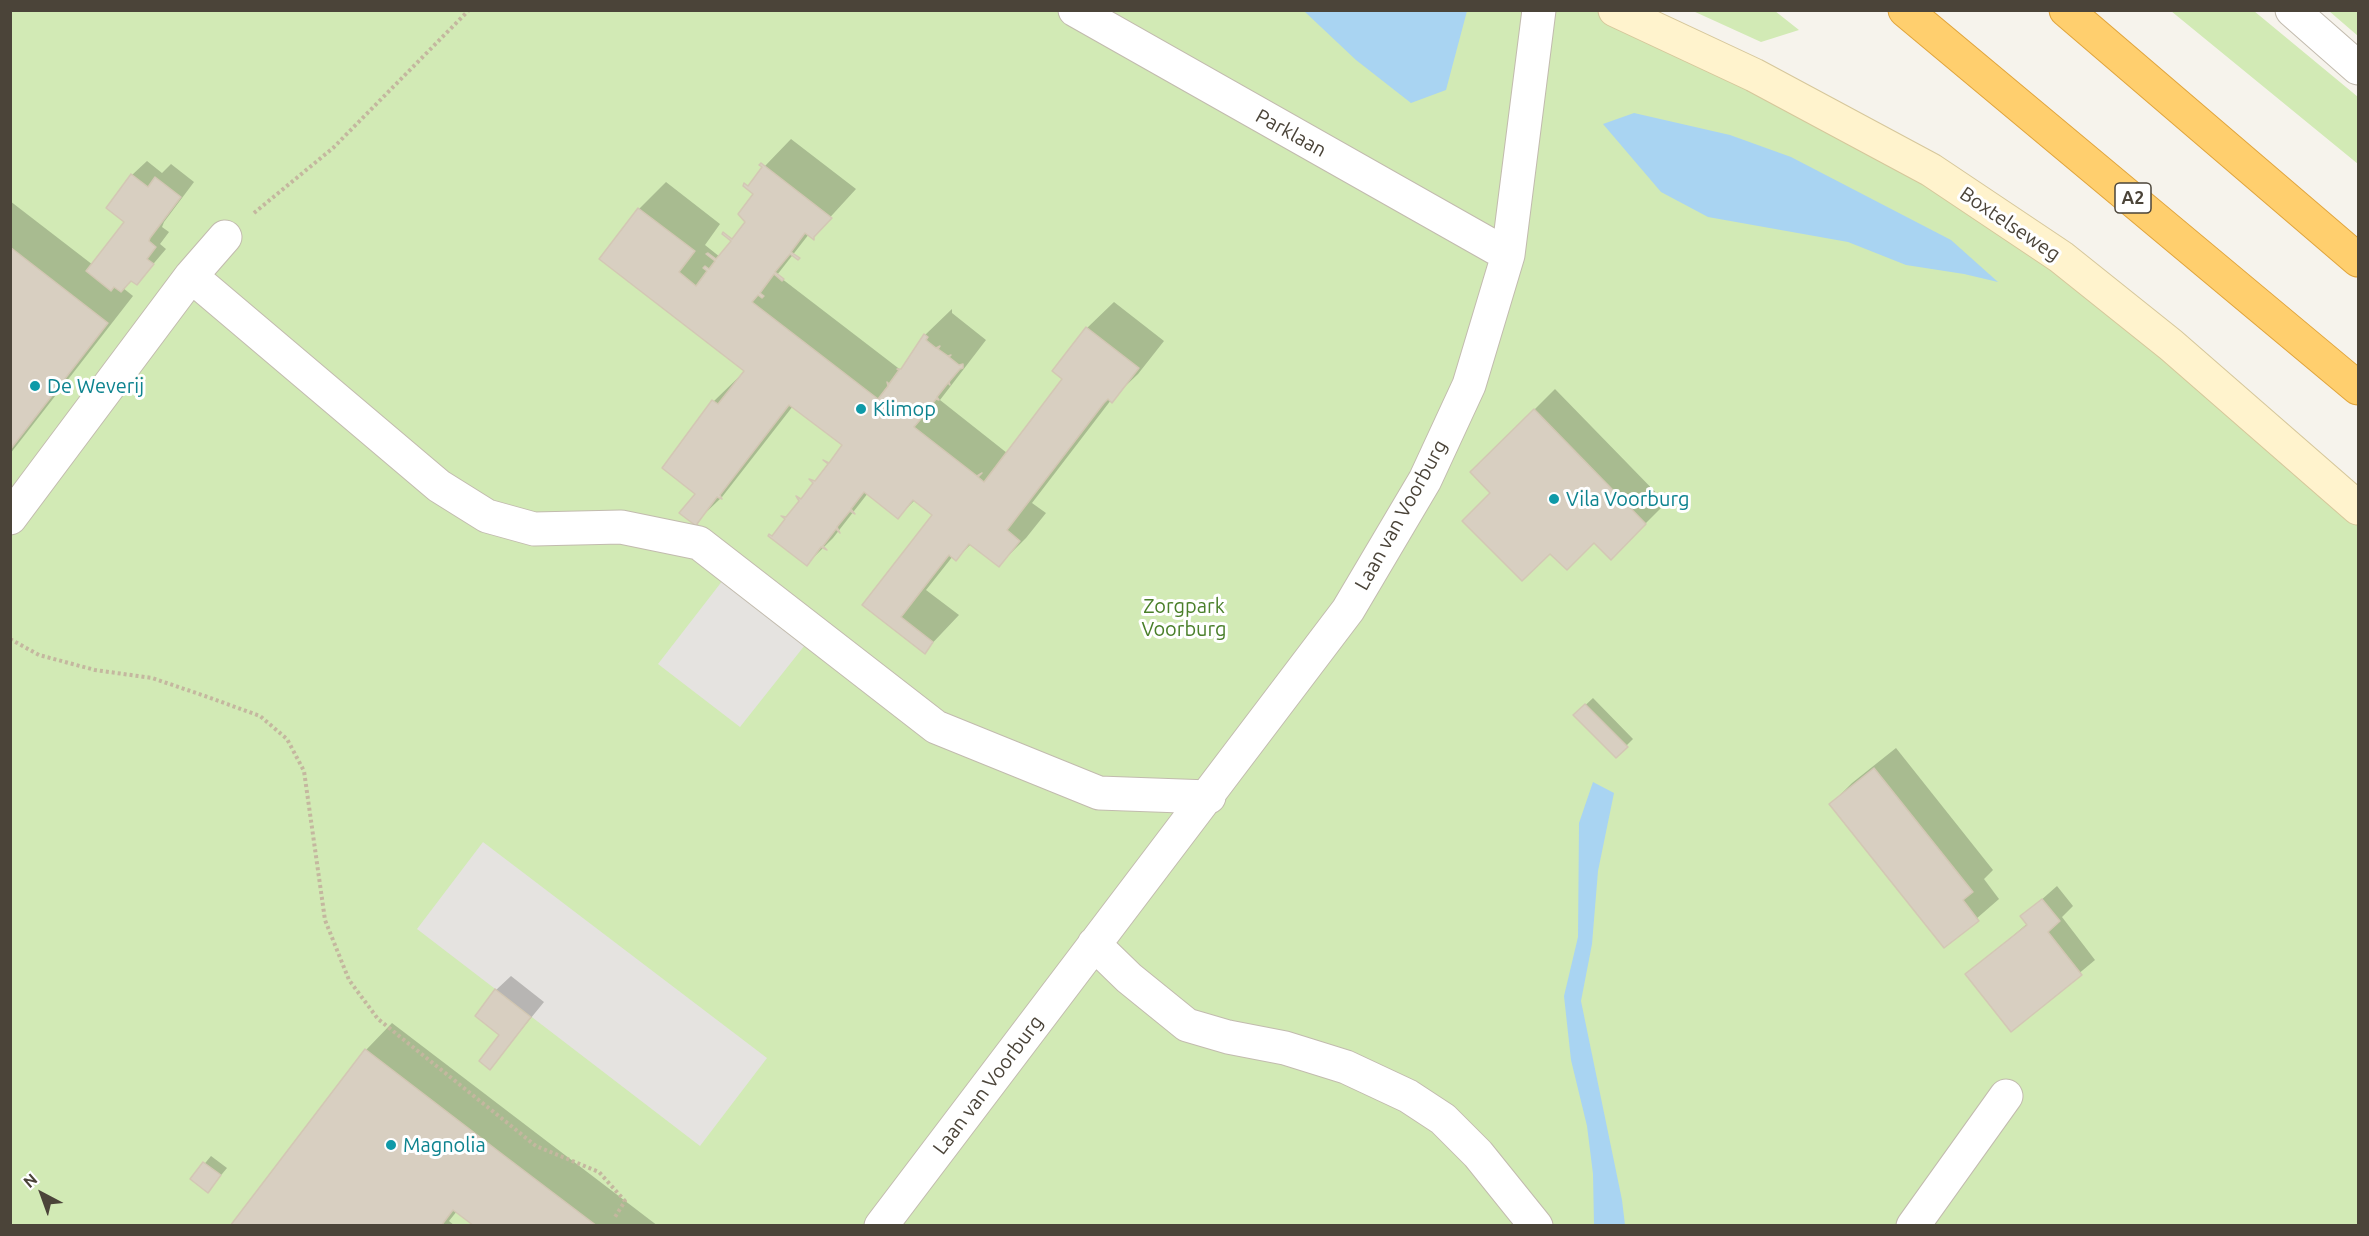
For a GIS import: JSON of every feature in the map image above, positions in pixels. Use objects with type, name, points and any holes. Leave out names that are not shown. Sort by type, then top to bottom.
[{"type":"highway","name":"A2","points":[[1905,10],[2358,388]]},
{"type":"highway","points":[[2066,10],[2358,261]]},
{"type":"street","name":"Parklaan","points":[[1075,10],[1508,255]]},
{"type":"street","name":"Laan van Voorburg","points":[[881,1226],[1094,944],[1209,798],[1348,610],[1425,480],[1469,385],[1508,255],[1539,10]]},
{"type":"street","name":"Boxtelseweg","points":[[1615,10],[1754,75],[1931,170],[2061,257],[2170,345],[2358,508]]},
{"type":"street","points":[[2292,10],[2358,68]]},
{"type":"street","points":[[10,519],[191,276],[225,237]]},
{"type":"street","points":[[191,276],[439,486],[487,516],[534,529],[621,527],[699,543],[936,727],[1099,793],[1209,798]]},
{"type":"street","points":[[1094,944],[1129,978],[1187,1025],[1228,1038],[1285,1048],[1346,1067],[1408,1096],[1443,1119],[1478,1154],[1536,1226]]},
{"type":"street","points":[[1913,1226],[2006,1096]]},
{"type":"path","points":[[225,237],[333,148],[470,10]]},
{"type":"path","points":[[10,639],[39,655],[95,670],[152,678],[227,704],[260,716],[287,739],[304,771],[325,920],[349,980],[378,1019],[536,1146],[599,1172],[625,1202],[615,1217]]},
{"type":"green space","name":"Zorgpark Voorburg","points":[[1615,10],[1754,75],[2171,345],[2358,508],[2358,1225],[11,1225],[10,11]]},
{"type":"green space","points":[[1693,11],[1775,11],[1799,30],[1761,42]]},
{"type":"green space","points":[[2171,11],[2254,11],[2358,97],[2358,164]]},
{"type":"green space","points":[[2329,11],[2358,11],[2358,36]]},
{"type":"shaded area","points":[[723,580],[805,645],[740,727],[658,664]]},
{"type":"shaded area","points":[[483,842],[767,1058],[700,1146],[417,929]]},
{"type":"water","points":[[1304,11],[1467,11],[1446,90],[1411,103],[1356,60]]},
{"type":"water","points":[[1634,113],[1730,135],[1791,157],[1951,240],[1998,282],[1906,265],[1848,242],[1708,217],[1661,192],[1603,124]]},
{"type":"water","points":[[1593,782],[1614,793],[1598,871],[1592,944],[1581,1001],[1622,1200],[1625,1225],[1594,1225],[1593,1174],[1587,1126],[1571,1060],[1564,996],[1578,937],[1579,823]]},
{"type":"building","name":"Klimop","points":[[761,163],[832,218],[814,237],[814,240],[805,233],[791,252],[800,258],[798,260],[790,254],[775,272],[784,279],[782,281],[774,274],[760,293],[764,296],[762,298],[758,295],[752,302],[878,399],[888,386],[887,382],[889,384],[899,370],[897,369],[901,369],[924,334],[928,337],[926,340],[936,348],[940,346],[938,349],[948,356],[951,355],[949,357],[959,365],[963,364],[963,368],[937,397],[939,400],[936,399],[926,412],[927,415],[925,414],[914,427],[977,476],[982,473],[978,477],[984,482],[1062,379],[1052,371],[1086,327],[1139,368],[1112,403],[1108,399],[1104,403],[1007,530],[1020,541],[999,567],[969,544],[956,561],[949,555],[901,617],[933,642],[925,654],[862,605],[932,515],[913,500],[898,519],[864,492],[851,509],[855,514],[850,511],[837,527],[840,533],[836,529],[823,546],[827,550],[821,547],[807,566],[768,536],[769,534],[772,536],[785,519],[781,516],[786,517],[799,501],[796,496],[801,499],[813,483],[809,479],[815,481],[828,464],[823,460],[829,463],[842,445],[789,405],[720,495],[722,499],[717,497],[697,524],[700,529],[679,513],[695,494],[662,468],[712,400],[718,404],[744,371],[599,259],[638,208],[695,251],[679,272],[696,286],[707,271],[703,268],[705,266],[709,269],[715,261],[706,254],[716,259],[731,241],[722,234],[723,232],[732,239],[745,222],[738,214],[753,194],[743,186],[744,183],[748,186],[762,167],[759,165]]},
{"type":"building","points":[[131,174],[148,187],[155,177],[181,197],[150,238],[149,241],[156,247],[147,259],[154,264],[137,285],[131,281],[121,292],[114,287],[111,291],[86,271],[124,222],[106,208]]},
{"type":"building","name":"De Weverij","points":[[10,247],[108,323],[10,450]]},
{"type":"building","name":"Vila Voorburg","points":[[1534,409],[1646,524],[1611,560],[1594,543],[1567,570],[1550,554],[1522,581],[1462,521],[1490,493],[1470,472]]},
{"type":"building","points":[[1585,704],[1628,747],[1616,758],[1573,715]]},
{"type":"building","points":[[1874,768],[1973,892],[1963,900],[1979,921],[1944,948],[1829,804]]},
{"type":"building","points":[[2042,899],[2060,921],[2048,932],[2082,975],[2011,1032],[1965,974],[2027,925],[2020,916]]},
{"type":"building","points":[[495,989],[531,1017],[490,1070],[479,1061],[499,1035],[475,1016]]},
{"type":"building","name":"Magnolia","points":[[365,1049],[597,1226],[474,1226],[453,1210],[441,1226],[230,1226]]},
{"type":"building","points":[[203,1162],[221,1175],[208,1193],[190,1179]]},
{"type":"place","name":"De Weverij","points":[[35,386]]},
{"type":"place","name":"Klimop","points":[[861,409]]},
{"type":"place","name":"Vila Voorburg","points":[[1554,499]]},
{"type":"place","name":"Magnolia","points":[[391,1145]]}]
